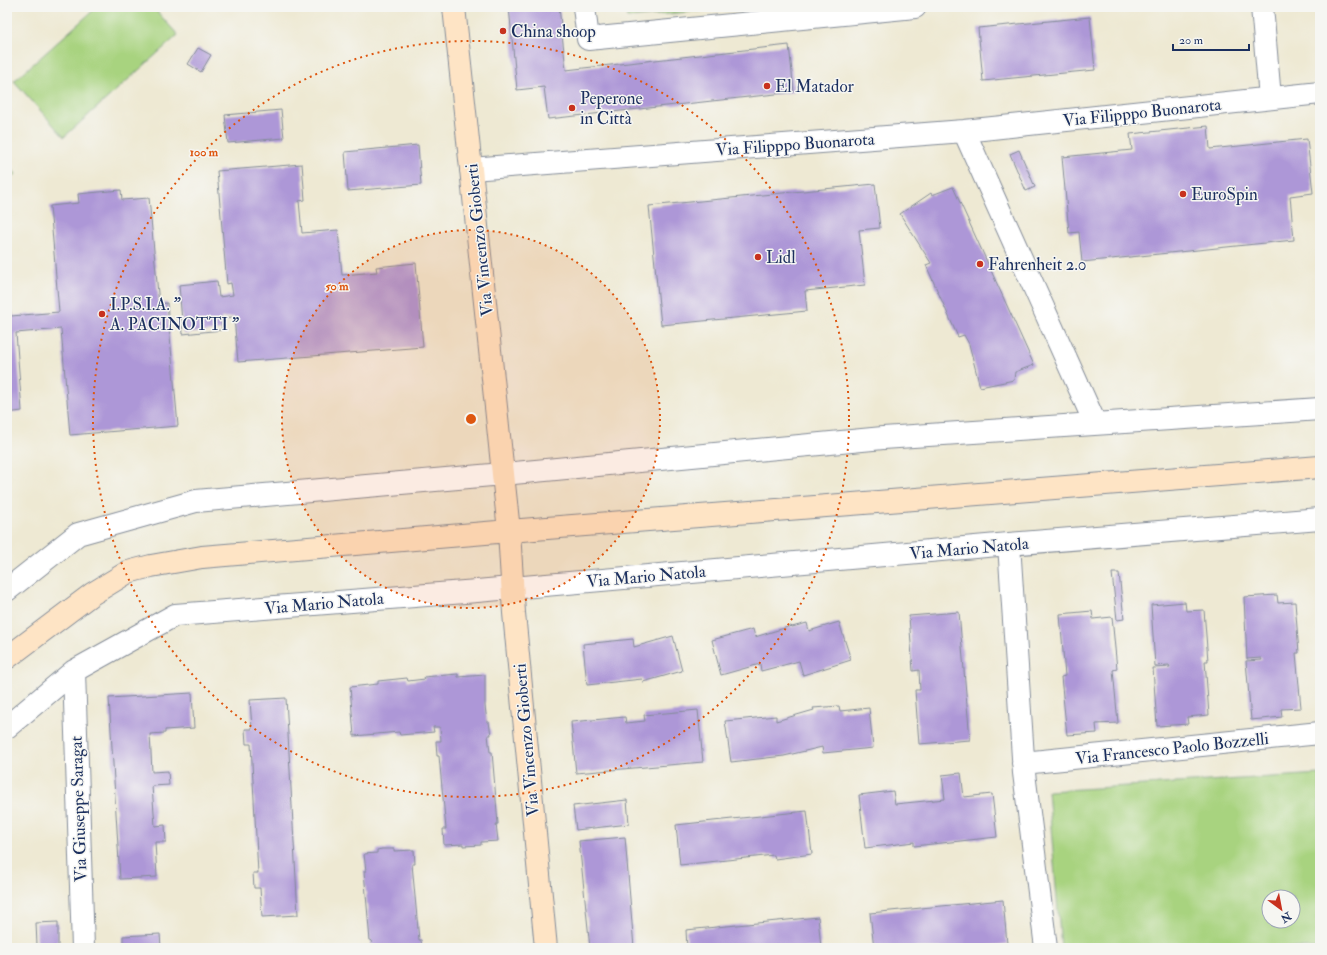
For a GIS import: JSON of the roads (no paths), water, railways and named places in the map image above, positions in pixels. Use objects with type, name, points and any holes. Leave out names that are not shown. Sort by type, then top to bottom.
[{"type":"street","name":"Via Vincenzo Gioberti","points":[[454,7],[509,531],[512,588],[546,948]]},
{"type":"street","points":[[584,7],[588,39],[915,7]]},
{"type":"street","points":[[1262,7],[1270,98]]},
{"type":"street","name":"Via Filipppo Buonarota","points":[[471,169],[964,131],[1320,93]]},
{"type":"street","points":[[964,131],[1096,423]]},
{"type":"street","points":[[7,590],[78,534],[196,501],[884,438],[1320,408]]},
{"type":"street","points":[[7,658],[92,594],[128,572],[151,566],[202,557],[509,531],[1320,467]]},
{"type":"street","name":"Via Mario Natola","points":[[7,727],[74,671],[175,615],[512,588],[1009,544],[1320,519]]},
{"type":"street","points":[[1009,544],[1024,762],[1046,948]]},
{"type":"street","name":"Via Giuseppe Saragat","points":[[74,671],[83,948]]},
{"type":"street","name":"Via Francesco Paolo Bozzelli","points":[[1024,762],[1320,733]]},
{"type":"place","name":"China shoop","points":[[503,31]]},
{"type":"place","name":"El Matador","points":[[767,86]]},
{"type":"place","name":"Peperone in Città","points":[[572,108]]},
{"type":"place","name":"EuroSpin","points":[[1183,194]]},
{"type":"place","name":"Lidl","points":[[758,257]]},
{"type":"place","name":"Fahrenheit 2.0","points":[[980,264]]},
{"type":"place","name":"I.P.S.I.A. \" A. PACINOTTI \"","points":[[102,314]]}]
